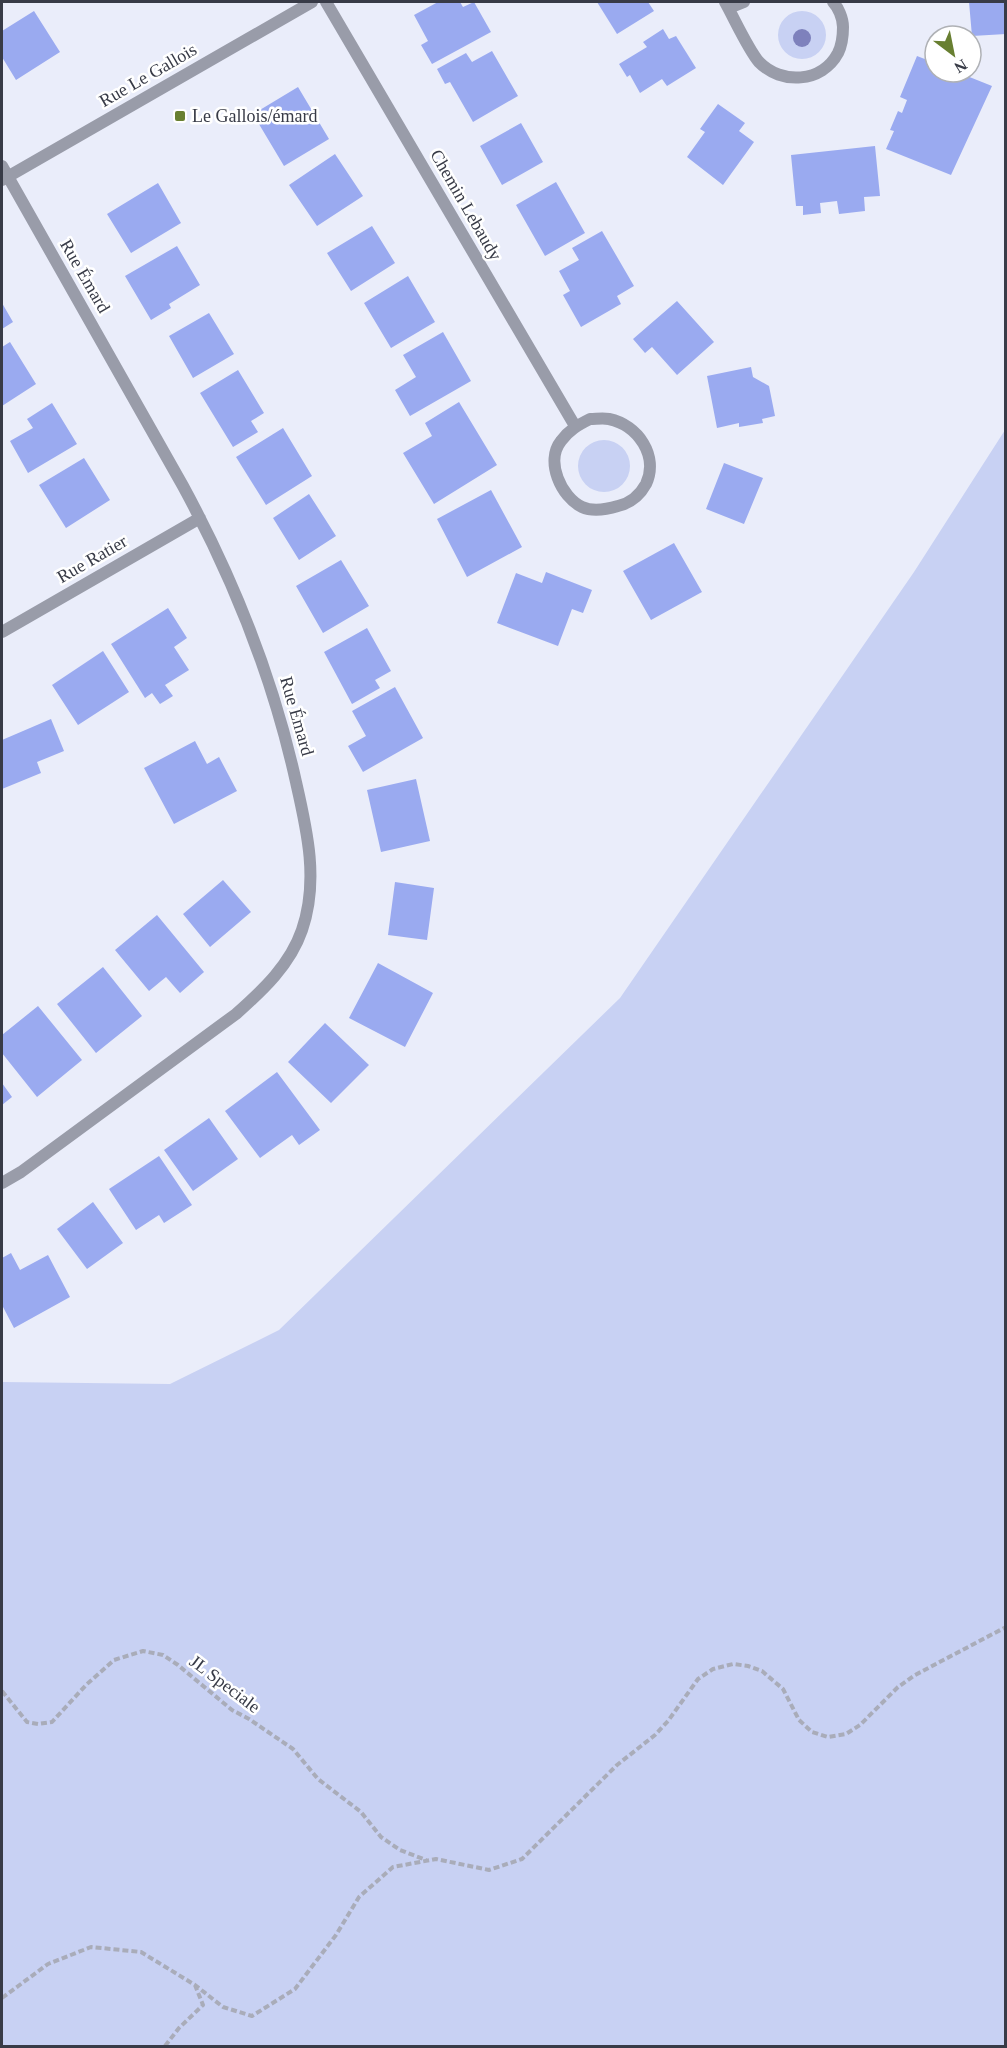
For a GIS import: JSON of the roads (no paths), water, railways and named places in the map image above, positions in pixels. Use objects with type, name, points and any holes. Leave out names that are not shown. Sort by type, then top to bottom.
[{"type":"street","name":"Rue Le Gallois","points":[[3,174],[312,2]]},
{"type":"street","name":"Chemin Lebaudy","points":[[326,2],[575,426]]},
{"type":"street","points":[[744,2],[727,5],[758,61],[771,72],[790,78],[808,77],[825,68],[837,54],[843,39],[843,22],[833,2]]},
{"type":"street","name":"Rue Émard","points":[[2,1183],[21,1172],[236,1014],[267,987],[287,961],[302,930],[309,899],[310,860],[307,832],[287,741],[246,617],[201,518],[3,174]]},
{"type":"street","points":[[608,418],[627,426],[641,437],[649,456],[651,474],[641,494],[623,505],[605,510],[583,507],[564,492],[557,473],[555,458],[560,442],[575,426],[590,419],[608,418]]},
{"type":"street","name":"Rue Ratier","points":[[2,632],[201,518]]},
{"type":"place","name":"Le Gallois/émard","points":[[180,116]]}]
